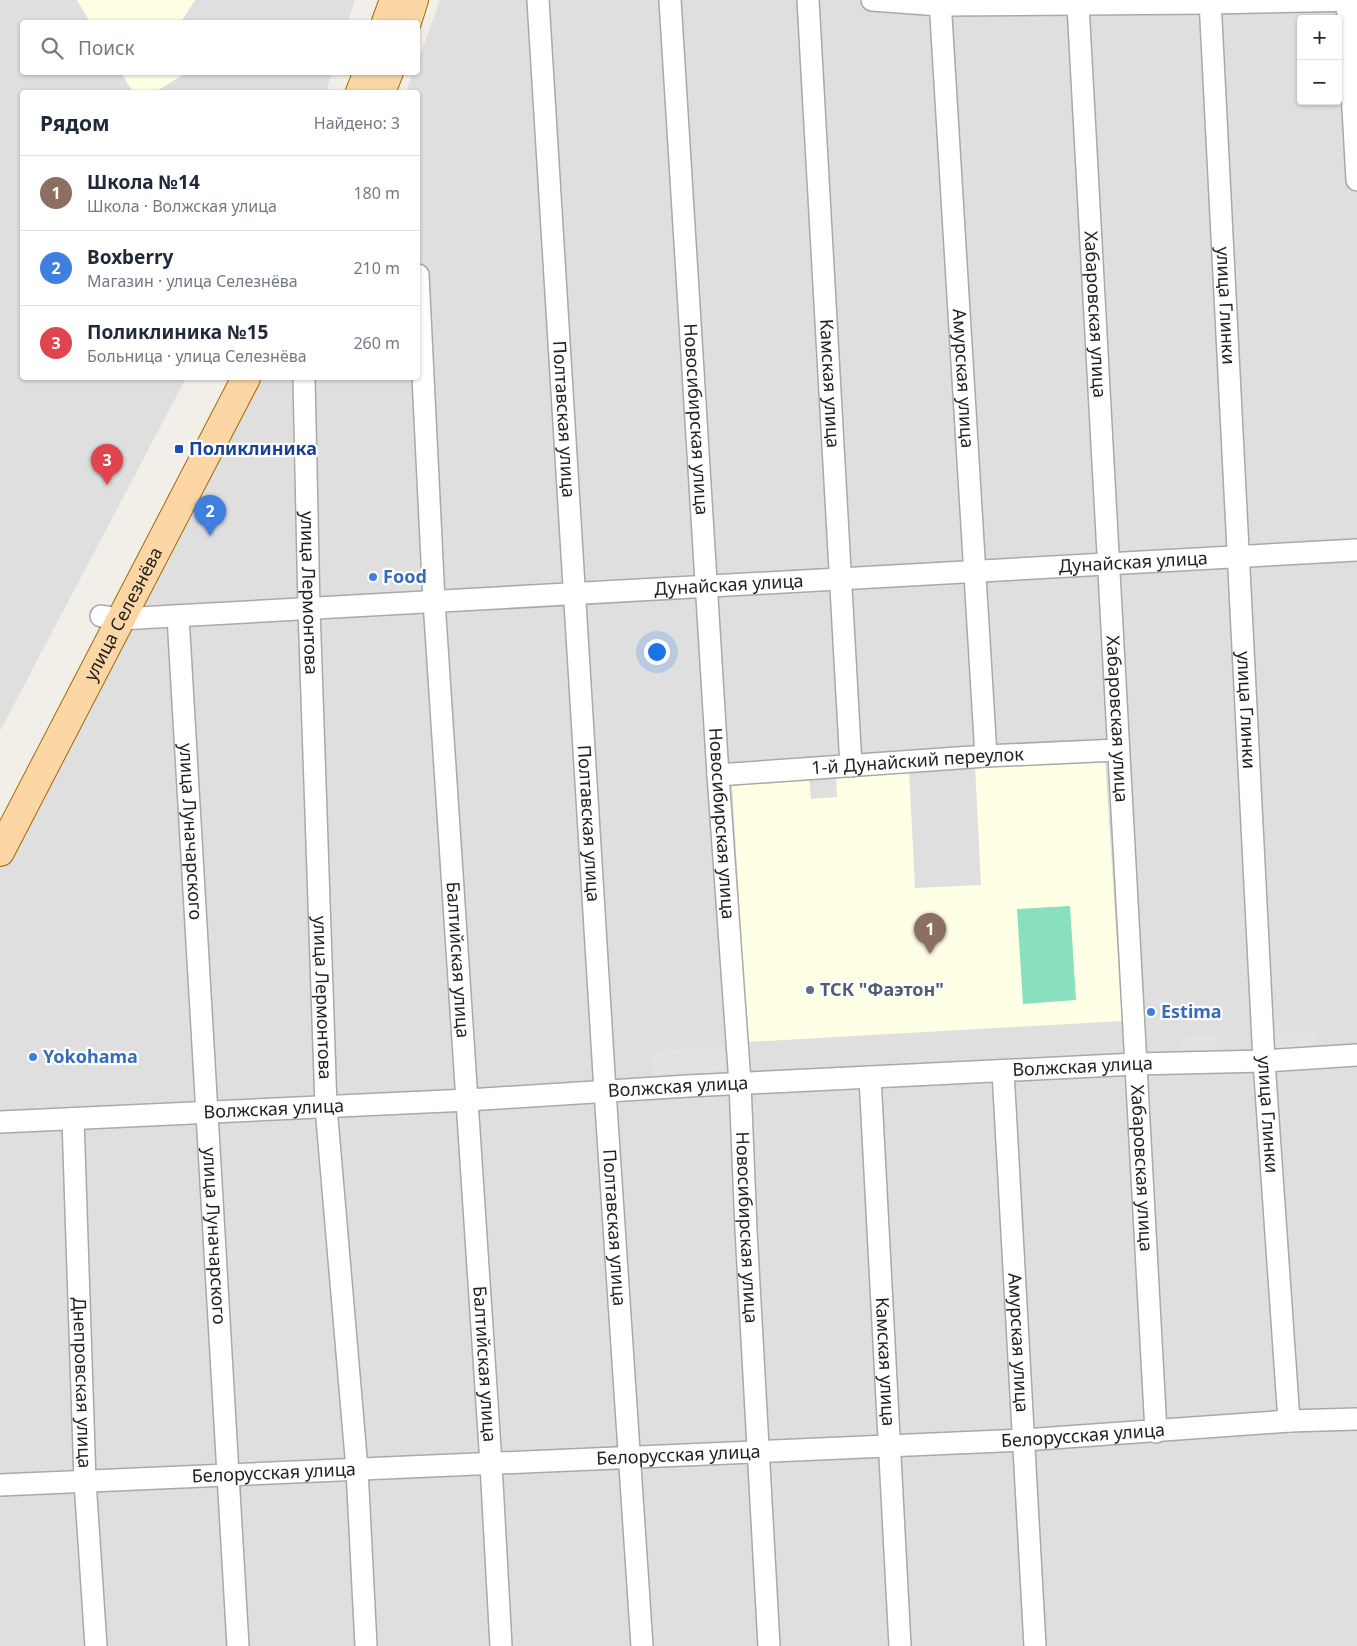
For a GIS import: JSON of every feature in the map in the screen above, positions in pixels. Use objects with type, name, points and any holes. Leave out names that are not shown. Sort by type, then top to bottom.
[{"type":"main road","points":[[387,20],[394,0]]},
{"type":"main road","points":[[408,20],[414,0]]},
{"type":"main road","points":[[361,90],[367,75]]},
{"type":"main road","points":[[382,90],[388,75]]},
{"type":"main road","name":"улица Селезнёва","points":[[0,852],[225,380]]},
{"type":"main road","name":"улица Селезнёва","points":[[0,812],[245,380]]},
{"type":"street","name":"Полтавская улица","points":[[538,0],[605,1091],[642,1646]]},
{"type":"street","name":"Новосибирская улица","points":[[670,0],[718,775],[740,1083],[746,1230],[760,1452],[769,1646]]},
{"type":"street","name":"Камская улица","points":[[808,0],[851,766]]},
{"type":"street","points":[[872,0],[1078,5],[1357,0]]},
{"type":"street","points":[[1347,0],[1357,180]]},
{"type":"street","name":"улица Глинки","points":[[1210,2],[1264,1061],[1288,1421]]},
{"type":"street","name":"Амурская улица","points":[[940,3],[986,756]]},
{"type":"street","name":"Хабаровская улица","points":[[1078,5],[1156,1432]]},
{"type":"street","name":"Балтийская улица","points":[[420,316],[434,601],[468,1100],[501,1646]]},
{"type":"street","name":"улица Лермонтова","points":[[304,380],[309,608],[326,1107],[357,1469],[366,1646]]},
{"type":"street","name":"Дунайская улица","points":[[111,618],[178,616],[1357,550]]},
{"type":"street","name":"улица Луначарского","points":[[178,616],[238,1646]]},
{"type":"street","name":"1-й Дунайский переулок","points":[[718,775],[986,756],[1118,750]]},
{"type":"street","name":"Волжская улица","points":[[0,1122],[468,1100],[740,1083],[1136,1064],[1264,1061],[1357,1055]]},
{"type":"street","name":"Амурская улица","points":[[1003,1071],[1035,1646]]},
{"type":"street","name":"Камская улица","points":[[870,1077],[891,1446],[900,1646]]},
{"type":"street","name":"Днепровская улица","points":[[73,1119],[85,1481],[96,1646]]},
{"type":"street","name":"Белорусская улица","points":[[0,1485],[1024,1440],[1288,1421],[1357,1419]]},
{"type":"shaded area","points":[[0,0],[355,0],[349,20],[20,20],[20,75],[331,75],[327,90],[20,90],[20,380],[185,380],[0,731]]},
{"type":"shaded area","points":[[77,0],[195,0],[182,20],[89,20]]},
{"type":"shaded area","points":[[440,0],[1357,0],[1357,1646],[0,1646],[0,865],[258,380],[420,380],[420,90],[407,90],[412,75],[420,75],[420,55]]},
{"type":"shaded area","points":[[122,75],[183,75],[158,90],[132,90]]},
{"type":"shaded area","points":[[1105,759],[1122,1021],[747,1042],[732,781],[809,775],[811,799],[837,797],[836,774],[909,769],[915,888],[981,885],[975,765]]},
{"type":"shaded area","points":[[1317,1030],[1318,1047],[1272,1049],[1271,1032]]},
{"type":"shaded area","points":[[1217,1034],[1218,1049],[1180,1051],[1179,1036]]},
{"type":"shaded area","points":[[723,1046],[725,1070],[652,1075],[651,1051]]},
{"type":"green space","points":[[1070,906],[1076,1000],[1023,1004],[1017,909]]},
{"type":"place","name":"Поликлиника","points":[[179,449]]},
{"type":"place","name":"Поликлиника №15","points":[[107,485]]},
{"type":"place","name":"Boxberry","points":[[210,536]]},
{"type":"place","name":"Food","points":[[373,577]]},
{"type":"place","name":"Школа №14","points":[[930,954]]},
{"type":"place","name":"ТСК \"Фаэтон\"","points":[[810,990]]},
{"type":"place","name":"Estima","points":[[1151,1012]]},
{"type":"place","name":"Yokohama","points":[[33,1057]]}]
